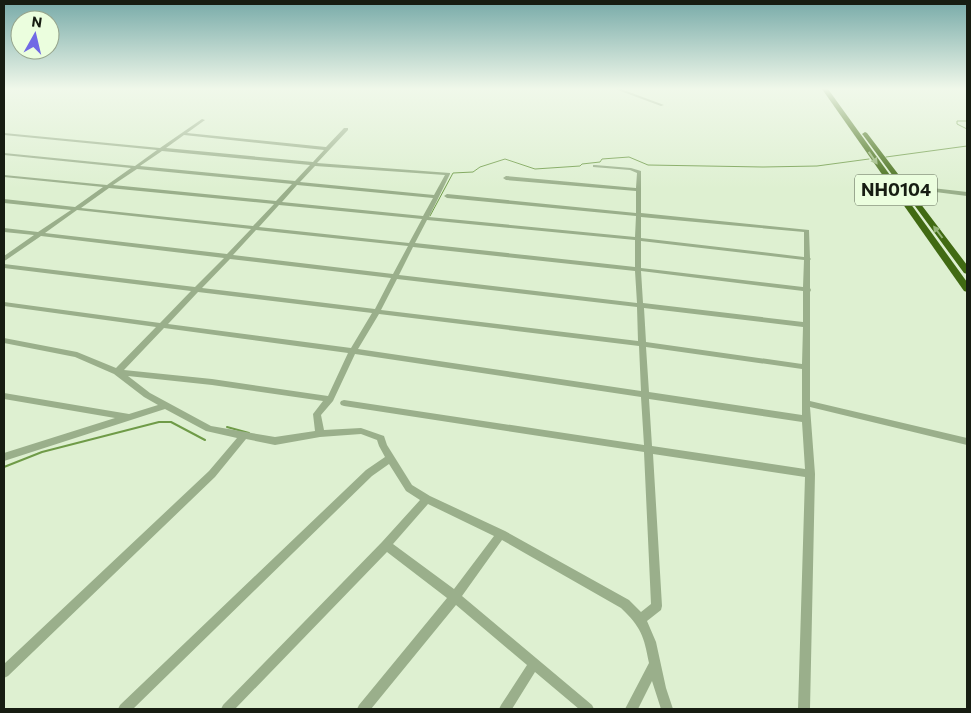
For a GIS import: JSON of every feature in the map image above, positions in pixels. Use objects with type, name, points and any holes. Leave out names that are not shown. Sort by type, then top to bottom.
[{"type":"highway","name":"NH0104","points":[[849,122],[967,289]]},
{"type":"highway","name":"NH0104","points":[[857,122],[906,186],[967,271]]},
{"type":"street","points":[[4,259],[200,122]]},
{"type":"street","points":[[117,372],[198,289],[346,129]]},
{"type":"street","points":[[4,134],[314,164],[448,174],[377,311],[353,351],[330,399],[319,411],[318,426]]},
{"type":"street","points":[[183,134],[328,148]]},
{"type":"street","points":[[4,154],[436,196]]},
{"type":"street","points":[[595,166],[639,172],[638,269],[647,394],[657,606],[640,620]]},
{"type":"street","points":[[4,176],[638,239],[808,259]]},
{"type":"street","points":[[506,178],[639,190]]},
{"type":"street","points":[[906,186],[967,194]]},
{"type":"street","points":[[447,196],[807,231],[806,419],[810,474],[804,709]]},
{"type":"street","points":[[4,201],[638,269],[808,290]]},
{"type":"street","points":[[4,230],[807,325]]},
{"type":"street","points":[[4,266],[643,344],[807,367]]},
{"type":"street","points":[[4,304],[353,351],[806,419]]},
{"type":"street","points":[[4,341],[77,355],[117,372],[147,395],[209,430],[274,441],[318,426],[361,431],[381,438],[390,459],[409,488],[427,499],[501,534],[625,604],[640,620],[656,663],[662,699],[667,709]]},
{"type":"street","points":[[117,372],[212,382],[330,399]]},
{"type":"street","points":[[4,396],[129,417]]},
{"type":"street","points":[[344,403],[649,451],[810,474]]},
{"type":"street","points":[[806,403],[967,441]]},
{"type":"street","points":[[4,457],[166,405]]},
{"type":"street","points":[[4,672],[212,474],[243,436]]},
{"type":"street","points":[[124,709],[368,473],[390,459]]},
{"type":"street","points":[[227,709],[386,545],[427,499]]},
{"type":"street","points":[[363,709],[455,597],[501,534]]},
{"type":"street","points":[[386,545],[455,597],[588,709]]},
{"type":"street","points":[[631,709],[656,663]]},
{"type":"street","points":[[506,709],[534,664]]},
{"type":"waterway","points":[[957,122],[967,129]]},
{"type":"waterway","points":[[886,157],[967,146]]},
{"type":"waterway","points":[[430,216],[453,173],[473,172],[480,167],[505,159],[535,169],[580,166],[582,164],[600,162],[602,159],[629,157],[648,165],[763,167],[817,166],[869,159]]},
{"type":"waterway","points":[[4,467],[42,452],[159,422],[171,422],[205,440]]},
{"type":"waterway","points":[[227,427],[249,433]]}]
